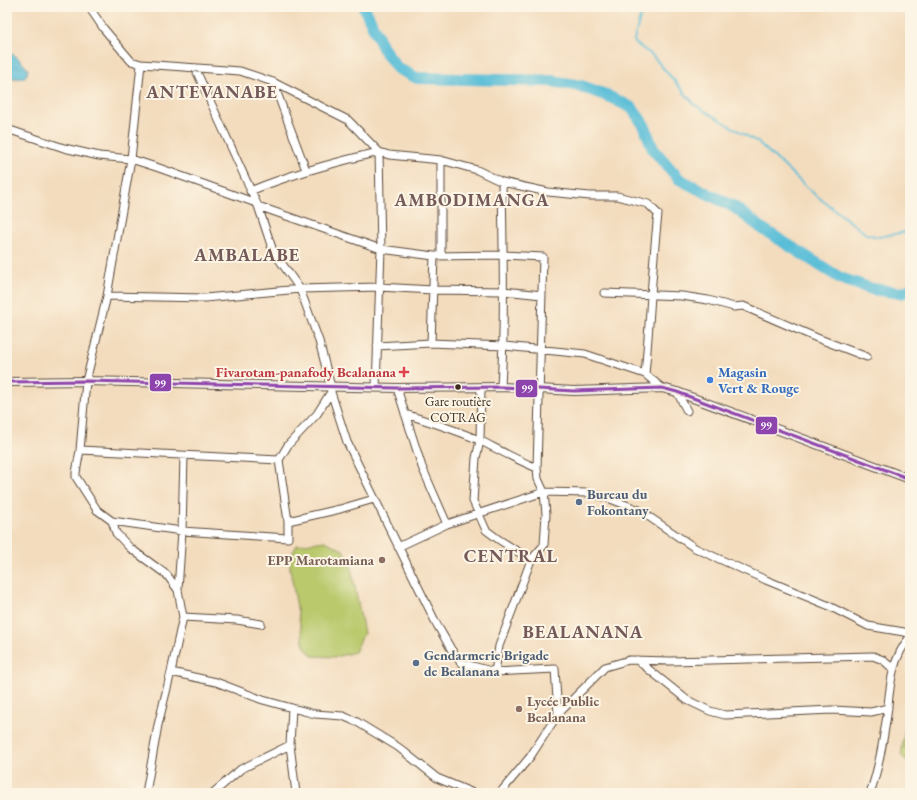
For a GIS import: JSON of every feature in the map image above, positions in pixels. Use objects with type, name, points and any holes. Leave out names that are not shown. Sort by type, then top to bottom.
[{"type":"street","points":[[89,7],[104,29],[131,61],[140,64],[240,71],[274,82],[348,120],[379,152],[389,155],[441,160],[477,170],[502,182],[548,192],[590,196],[617,196],[648,204],[658,214],[645,374]]},
{"type":"street","points":[[140,64],[131,159],[107,296],[86,381],[76,477],[97,510],[112,522],[182,531],[288,538],[288,521],[280,460],[288,445],[317,414],[331,389]]},
{"type":"street","points":[[195,68],[257,205],[273,251],[300,289],[318,342],[347,442],[436,623],[460,662],[495,672],[556,669],[558,714]]},
{"type":"street","points":[[274,82],[306,170]]},
{"type":"street","points":[[7,129],[64,148],[99,156],[131,159],[381,249],[437,256],[503,255],[543,257],[536,468],[538,479],[544,492],[546,514],[544,545],[531,560],[499,646],[495,672]]},
{"type":"street","points":[[250,191],[306,170],[379,152]]},
{"type":"street","points":[[376,387],[381,249],[379,152]]},
{"type":"street","points":[[431,343],[433,290],[437,256],[441,160]]},
{"type":"street","points":[[501,387],[504,346],[502,182]]},
{"type":"street","points":[[107,296],[205,298],[300,289],[379,287],[433,290],[504,291],[542,295]]},
{"type":"street","points":[[604,293],[682,296],[708,300],[734,307],[743,306],[817,338],[867,357]]},
{"type":"street","points":[[377,346],[431,343],[504,346],[585,354],[645,374],[662,388]]},
{"type":"street","points":[[7,382],[86,381],[331,389],[376,387],[501,387],[574,391],[662,388],[677,392],[910,480]]},
{"type":"street","points":[[481,387],[480,441],[476,458],[473,501],[486,530],[498,540],[531,560]]},
{"type":"street","points":[[396,388],[406,414],[422,467],[447,524]]},
{"type":"street","points":[[677,392],[686,411]]},
{"type":"street","points":[[406,414],[436,423],[480,441],[512,458],[536,468]]},
{"type":"street","points":[[80,450],[280,460]]},
{"type":"street","points":[[146,793],[158,725],[183,617],[178,590],[182,531],[184,456]]},
{"type":"street","points":[[398,547],[447,524],[544,492],[588,492],[639,510],[695,548],[766,580],[827,605],[868,626],[910,633]]},
{"type":"street","points":[[288,521],[340,509],[374,499]]},
{"type":"street","points":[[112,522],[116,533],[130,548],[167,575],[178,590]]},
{"type":"street","points":[[183,617],[237,620],[261,624]]},
{"type":"street","points":[[870,793],[875,781],[882,745],[893,668],[899,653],[910,637]]},
{"type":"street","points":[[503,791],[530,757],[558,714],[604,668],[629,660],[671,661],[873,656],[883,660],[893,668]]},
{"type":"street","points":[[637,660],[687,700],[710,711],[725,715],[832,710],[870,712],[888,708]]},
{"type":"street","points":[[171,672],[216,682],[263,700],[315,714],[343,716],[357,722],[398,747],[437,778],[473,793]]},
{"type":"street","points":[[292,708],[290,745],[296,793]]},
{"type":"street","points":[[213,793],[241,769],[290,745]]},
{"type":"green space","points":[[325,541],[343,550],[350,562],[364,633],[355,652],[336,657],[312,656],[304,646],[290,569],[290,557],[297,545]]},
{"type":"green space","points":[[910,707],[910,765],[901,755],[907,712]]},
{"type":"water","points":[[7,52],[17,57],[28,69],[24,78],[7,77]]},
{"type":"waterway","points":[[364,7],[383,48],[397,68],[417,78],[552,81],[581,86],[608,96],[632,108],[644,125],[653,149],[679,179],[734,207],[763,229],[840,278],[872,289],[902,293],[910,289]]},
{"type":"waterway","points":[[643,7],[634,40],[635,43],[652,55],[695,105],[759,143],[813,193],[866,234],[879,237],[905,232],[910,225]]},
{"type":"transit line","name":"99","points":[[7,382],[86,381],[397,388],[501,387],[574,391],[662,388],[677,392],[910,479]]},
{"type":"place","name":"Fivarotam-panafody Bealanana","points":[[404,372]]},
{"type":"place","name":"Magasin Vert & Rouge","points":[[710,380]]},
{"type":"place","name":"Gare routière COTRAG","points":[[458,387]]},
{"type":"place","name":"Bureau du Fokontany","points":[[579,502]]},
{"type":"place","name":"EPP Marotamiana","points":[[382,560]]},
{"type":"place","name":"Gendarmerie Brigade de Bealanana","points":[[416,663]]},
{"type":"place","name":"Lycée Public Bealanana","points":[[519,709]]},
{"type":"district","name":"ANTEVANABE","points":[[212,91]]},
{"type":"district","name":"AMBODIMANGA","points":[[472,199]]},
{"type":"district","name":"AMBALABE","points":[[247,254]]},
{"type":"district","name":"CENTRAL","points":[[511,555]]},
{"type":"district","name":"BEALANANA","points":[[583,631]]}]
